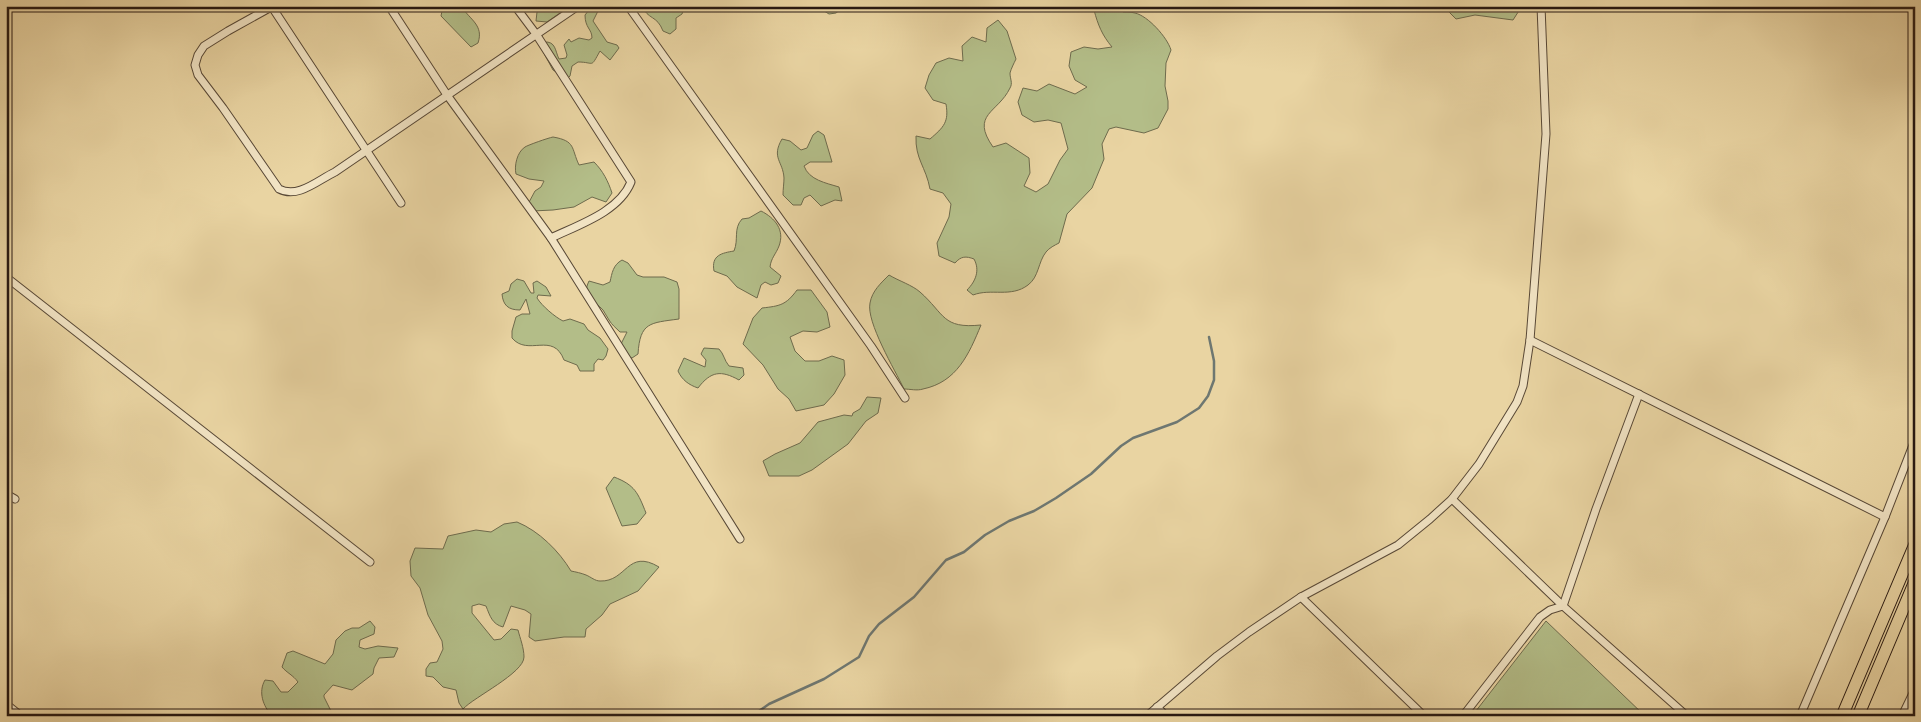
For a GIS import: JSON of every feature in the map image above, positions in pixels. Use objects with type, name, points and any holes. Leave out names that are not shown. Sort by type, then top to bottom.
[{"type":"highway","points":[[1842,716],[1915,544]]},
{"type":"highway","points":[[1858,716],[1915,580]]},
{"type":"street","points":[[389,6],[448,95],[551,238],[740,539]]},
{"type":"street","points":[[515,6],[536,34],[631,182],[627,192],[600,213],[551,238]]},
{"type":"street","points":[[401,203],[366,150],[272,7],[204,46],[198,55],[196,65],[198,75],[279,189],[284,192],[297,192],[335,172],[366,150],[578,6]]},
{"type":"street","points":[[628,6],[871,346],[904,398]]},
{"type":"street","points":[[1148,716],[1217,656],[1301,597],[1398,545],[1452,499],[1479,464],[1517,402],[1525,377],[1530,340],[1546,134],[1541,6]]},
{"type":"street","points":[[6,277],[370,562]]},
{"type":"street","points":[[1530,340],[1885,517]]},
{"type":"street","points":[[1563,606],[1596,509],[1639,394]]},
{"type":"street","points":[[1800,716],[1885,517],[1915,440]]},
{"type":"street","points":[[6,494],[15,499]]},
{"type":"street","points":[[1452,499],[1563,606],[1687,716]]},
{"type":"street","points":[[1301,597],[1424,716]]},
{"type":"street","points":[[1463,716],[1540,617],[1550,610],[1563,606]]},
{"type":"street","points":[[1902,716],[1915,689]]},
{"type":"street","points":[[6,704],[21,716]]},
{"type":"street","points":[[1157,707],[1166,716]]},
{"type":"green space","points":[[443,6],[461,6],[478,27],[478,43],[471,47],[441,16]]},
{"type":"green space","points":[[544,6],[570,6],[547,22],[536,21],[537,12]]},
{"type":"green space","points":[[642,6],[685,6],[682,14],[676,18],[676,29],[670,34],[663,31],[658,22],[647,14]]},
{"type":"green space","points":[[816,6],[845,6],[836,13],[829,14]]},
{"type":"green space","points":[[1095,6],[1118,6],[1123,12],[1140,15],[1146,18],[1166,39],[1171,50],[1166,63],[1165,86],[1168,109],[1158,128],[1144,133],[1116,127],[1109,129],[1102,144],[1104,159],[1092,188],[1067,214],[1059,243],[1046,252],[1032,282],[1015,291],[987,292],[973,295],[967,290],[973,283],[977,271],[974,259],[964,257],[955,263],[939,256],[937,243],[949,217],[951,204],[943,193],[930,189],[917,151],[916,136],[930,139],[942,127],[947,115],[946,104],[933,100],[925,88],[929,75],[936,63],[949,58],[963,61],[962,46],[972,37],[986,42],[987,28],[998,20],[1007,31],[1016,59],[1010,73],[1011,86],[1005,96],[988,115],[984,127],[993,147],[1006,143],[1029,158],[1030,173],[1024,186],[1036,192],[1048,184],[1068,149],[1061,123],[1048,120],[1034,122],[1022,115],[1018,102],[1023,88],[1037,91],[1049,84],[1075,94],[1087,87],[1075,80],[1069,66],[1071,52],[1084,47],[1098,49],[1112,47],[1099,25],[1094,10]]},
{"type":"green space","points":[[1443,6],[1522,6],[1513,20],[1475,15],[1456,19]]},
{"type":"green space","points":[[599,9],[593,21],[607,42],[617,45],[619,48],[610,60],[600,51],[592,63],[578,62],[572,66],[570,76],[567,79],[553,70],[541,48],[544,42],[551,43],[559,59],[566,58],[564,45],[569,39],[571,42],[579,38],[589,40],[592,38],[585,15],[589,10]]},
{"type":"green space","points":[[818,131],[824,135],[832,162],[810,162],[804,166],[806,171],[814,178],[839,187],[842,201],[835,200],[821,206],[810,195],[804,198],[801,205],[793,205],[783,195],[784,178],[778,155],[779,145],[782,139],[790,141],[801,150],[807,148],[813,135]]},
{"type":"green space","points":[[553,137],[566,141],[572,146],[579,165],[594,162],[597,165],[605,176],[612,193],[606,202],[592,197],[574,207],[532,211],[528,204],[535,191],[541,187],[544,181],[529,179],[516,174],[517,159],[525,147]]},
{"type":"green space","points":[[761,211],[771,217],[780,230],[781,240],[770,267],[781,276],[778,283],[771,285],[765,282],[761,285],[757,298],[737,287],[727,276],[714,271],[714,261],[718,256],[734,251],[737,230],[742,219],[749,218]]},
{"type":"green space","points":[[622,260],[628,263],[637,275],[643,277],[664,277],[677,282],[679,289],[679,319],[654,323],[648,326],[641,336],[638,354],[632,358],[624,355],[621,344],[627,332],[620,332],[610,322],[603,310],[589,298],[586,291],[589,281],[603,285],[610,282],[612,272]]},
{"type":"green space","points":[[889,275],[917,290],[951,322],[968,326],[981,325],[972,346],[953,373],[945,380],[921,390],[904,389],[872,322],[870,311],[871,299],[880,284]]},
{"type":"green space","points":[[517,279],[524,281],[531,293],[534,293],[533,283],[537,281],[546,287],[551,296],[538,295],[537,298],[545,308],[563,321],[570,319],[584,324],[588,330],[600,338],[608,349],[603,360],[598,359],[594,364],[594,371],[580,371],[577,365],[564,360],[553,347],[547,345],[525,345],[518,343],[512,338],[516,317],[522,314],[530,314],[526,299],[520,310],[509,308],[504,301],[502,294],[509,291],[511,284]]},
{"type":"green space","points":[[797,290],[811,290],[827,312],[830,327],[817,332],[803,331],[790,337],[795,351],[805,361],[819,361],[832,356],[844,360],[845,375],[834,394],[824,405],[796,411],[789,399],[778,389],[763,365],[743,344],[753,318],[762,308],[782,304]]},
{"type":"green space","points":[[704,348],[719,349],[729,366],[743,368],[744,375],[739,380],[722,374],[712,375],[698,388],[689,384],[678,371],[684,358],[705,367],[706,360],[701,354]]},
{"type":"green space","points":[[867,397],[881,398],[878,413],[866,421],[848,444],[812,470],[799,476],[769,476],[763,461],[800,443],[818,422],[844,415],[852,416],[853,413],[860,409]]},
{"type":"green space","points":[[614,477],[627,483],[635,490],[641,500],[646,513],[637,524],[622,526],[606,488]]},
{"type":"green space","points":[[517,522],[548,542],[571,571],[584,574],[596,580],[609,580],[616,577],[633,563],[640,561],[659,567],[638,591],[610,604],[602,615],[586,629],[585,637],[564,637],[535,641],[529,637],[531,614],[525,610],[511,606],[503,627],[494,622],[486,606],[479,604],[472,606],[472,613],[494,640],[501,639],[511,629],[518,630],[524,657],[522,663],[508,677],[463,709],[459,703],[456,690],[443,687],[433,677],[426,676],[426,669],[430,663],[437,662],[443,649],[442,641],[428,615],[420,588],[411,576],[410,561],[415,548],[443,549],[448,536],[476,530],[491,532],[504,524]]},
{"type":"green space","points":[[370,621],[375,627],[374,634],[360,640],[359,647],[365,649],[378,646],[398,648],[394,657],[379,658],[373,674],[352,690],[333,685],[324,695],[332,713],[329,716],[272,716],[262,699],[262,689],[265,680],[273,681],[281,692],[288,692],[298,682],[282,667],[287,653],[293,651],[325,664],[333,654],[336,640],[345,631],[359,628]]},
{"type":"green space","points":[[1546,621],[1645,716],[1472,716]]},
{"type":"waterway","points":[[752,716],[769,704],[824,679],[859,657],[869,636],[879,624],[914,597],[946,560],[964,552],[985,535],[1009,521],[1034,511],[1056,498],[1091,474],[1121,446],[1133,438],[1177,422],[1199,408],[1208,396],[1214,380],[1214,361],[1209,337]]}]
